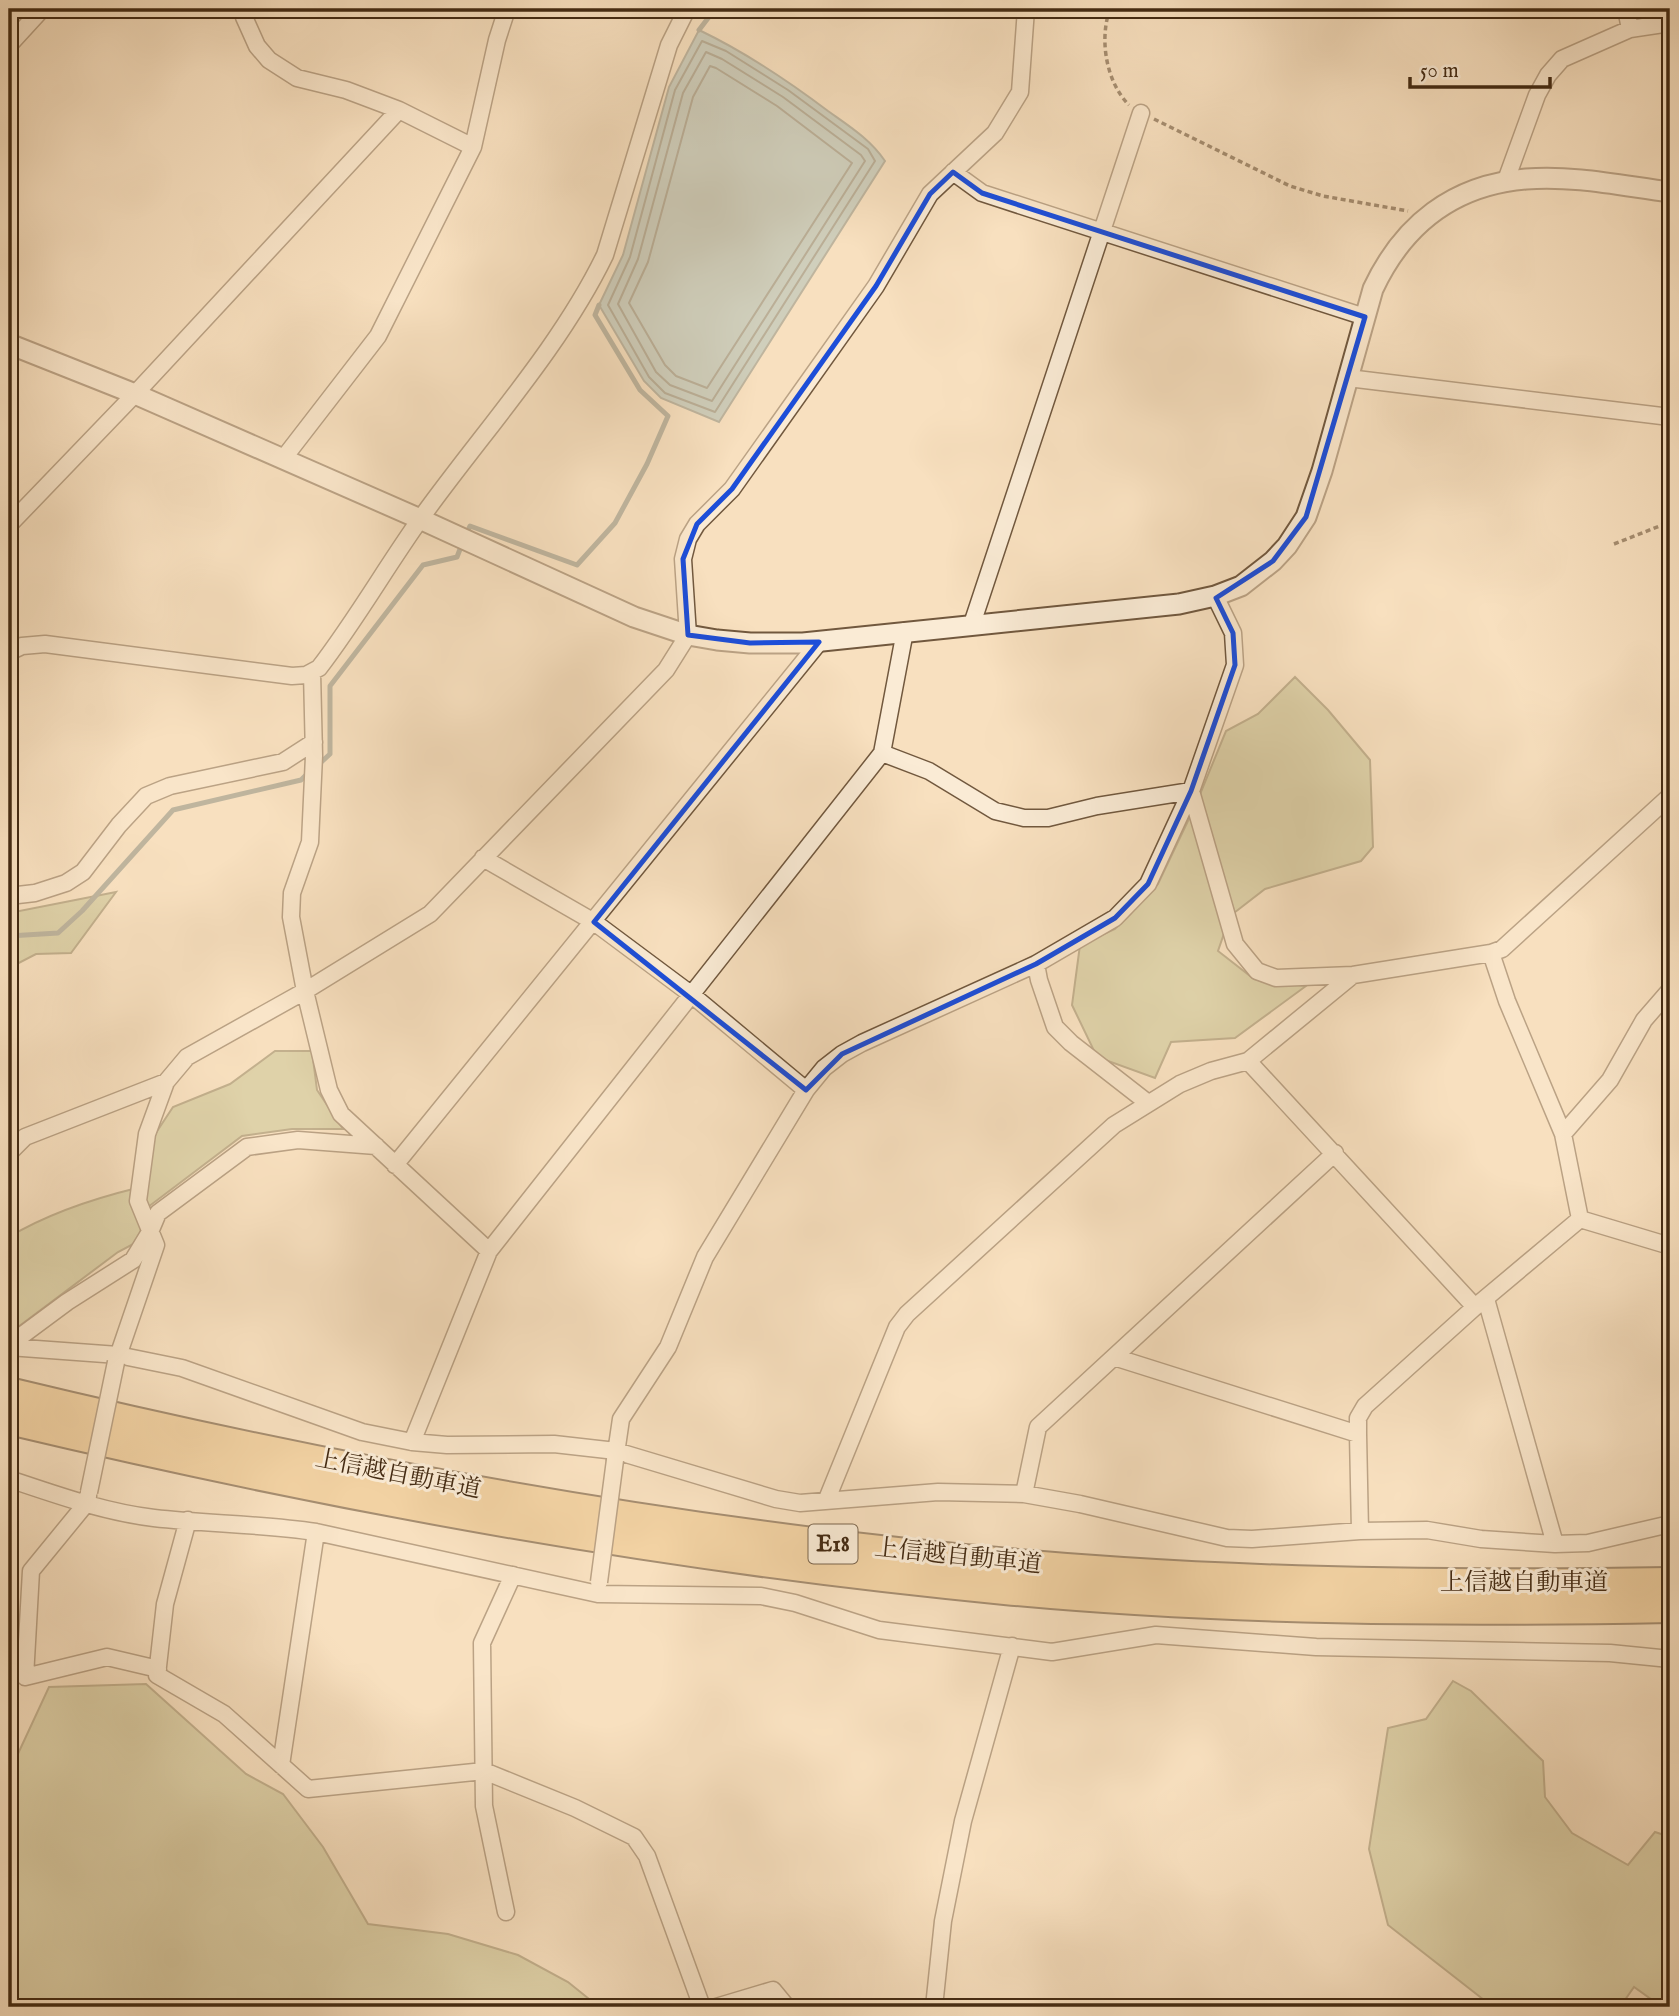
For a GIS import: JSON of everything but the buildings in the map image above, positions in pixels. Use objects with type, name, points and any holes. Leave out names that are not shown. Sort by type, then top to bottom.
[{"type":"highway","name":"上信越自動車道","points":[[9,1392],[256,1447],[493,1493],[691,1525],[898,1552],[1092,1569],[1237,1578],[1468,1584],[1670,1582]]},
{"type":"highway","name":"上信越自動車道","points":[[9,1420],[136,1450],[371,1499],[616,1541],[899,1579],[1105,1598],[1355,1609],[1670,1608]]},
{"type":"street","points":[[9,45],[42,9]]},
{"type":"street","points":[[244,9],[244,17],[257,46],[269,60],[297,78],[346,90],[399,110],[473,147]]},
{"type":"street","points":[[283,459],[377,336],[473,147],[497,40],[507,9]]},
{"type":"street","points":[[9,652],[22,646],[45,644],[292,676],[306,675],[319,668],[420,519],[548,348],[593,280],[605,255],[669,45],[687,9]]},
{"type":"street","points":[[158,1669],[107,1657],[25,1677],[32,1571],[87,1498],[117,1358],[156,1245],[138,1201],[147,1134],[166,1082],[187,1057],[305,991],[430,914],[666,670],[688,635],[682,559],[688,539],[697,524],[732,489],[876,286],[930,194],[995,133],[1020,92],[1026,9]]},
{"type":"street","points":[[1626,9],[1630,29]]},
{"type":"street","points":[[1505,183],[1537,95],[1548,75],[1562,60],[1630,29],[1670,23]]},
{"type":"street","points":[[9,525],[135,394],[399,110]]},
{"type":"street","points":[[972,624],[1141,113]]},
{"type":"street","points":[[953,172],[982,193],[1365,317]]},
{"type":"street","points":[[9,344],[135,394],[420,519],[634,617],[688,635],[750,643],[803,643],[1179,604],[1215,596],[1241,586],[1273,561],[1287,546],[1306,517],[1322,471],[1373,289],[1399,243],[1455,198],[1505,183],[1547,178],[1670,192]]},
{"type":"street","points":[[1348,378],[1670,418]]},
{"type":"street","points":[[598,1588],[621,1419],[668,1347],[705,1257],[806,1090],[824,1068],[862,1043],[1037,964],[1115,918],[1148,884],[1191,791],[1235,665],[1233,633],[1215,596]]},
{"type":"street","points":[[412,1442],[489,1251],[882,753],[905,631]]},
{"type":"street","points":[[395,1165],[821,640]]},
{"type":"street","points":[[312,672],[314,749],[310,842],[292,893],[291,917],[305,991],[329,1090],[341,1114],[489,1251]]},
{"type":"street","points":[[9,896],[35,893],[66,883],[83,872],[119,825],[146,796],[170,786],[283,762],[314,749]]},
{"type":"street","points":[[882,753],[929,771],[995,811],[1024,818],[1048,818],[1097,806],[1191,791]]},
{"type":"street","points":[[1191,791],[1235,944],[1257,971],[1276,978],[1353,975],[1502,949],[1670,796]]},
{"type":"street","points":[[483,858],[594,922],[692,995],[806,1090]]},
{"type":"street","points":[[1491,953],[1507,1001],[1563,1134],[1580,1219]]},
{"type":"street","points":[[1037,964],[1039,981],[1055,1027],[1071,1043],[1148,1103]]},
{"type":"street","points":[[827,1499],[897,1326],[907,1314],[1114,1125],[1180,1084],[1248,1060],[1353,975]]},
{"type":"street","points":[[1563,1134],[1610,1080],[1644,1020],[1670,990]]},
{"type":"street","points":[[1248,1060],[1481,1303],[1555,1544]]},
{"type":"street","points":[[9,1153],[25,1137],[166,1082]]},
{"type":"street","points":[[9,1346],[67,1302],[133,1260],[158,1213],[247,1147],[298,1140],[376,1146]]},
{"type":"street","points":[[1024,1494],[1038,1427],[1335,1153]]},
{"type":"street","points":[[1580,1219],[1670,1246]]},
{"type":"street","points":[[1360,1531],[1358,1434],[1359,1418],[1365,1405],[1580,1219]]},
{"type":"street","points":[[9,1346],[182,1368],[362,1432],[412,1442],[447,1445],[554,1444],[615,1455],[636,1455],[776,1499],[800,1503],[938,1492],[1024,1494],[1227,1538],[1252,1539],[1360,1531],[1427,1530],[1481,1539],[1555,1544],[1588,1543],[1670,1524]]},
{"type":"street","points":[[1114,1357],[1358,1434]]},
{"type":"street","points":[[9,1479],[154,1518],[270,1525],[316,1532],[513,1575],[598,1588],[761,1596],[794,1603],[879,1630],[1052,1652],[1156,1635],[1315,1647],[1610,1653],[1670,1659]]},
{"type":"street","points":[[188,1520],[165,1604],[158,1675],[224,1714],[308,1789],[484,1771],[575,1808],[634,1837],[647,1856],[702,2007]]},
{"type":"street","points":[[281,1765],[316,1532]]},
{"type":"street","points":[[506,1912],[485,1806],[482,1643],[513,1575]]},
{"type":"street","points":[[934,2007],[943,1922],[963,1821],[1012,1646]]},
{"type":"street","points":[[716,2007],[773,1990],[787,2007]]},
{"type":"path","points":[[1110,9],[1107,18],[1106,53],[1112,82],[1127,103],[1141,113],[1290,186],[1323,196],[1431,215]]},
{"type":"path","points":[[1615,544],[1670,522]]},
{"type":"highlighted area","points":[[953,172],[982,193],[1365,317],[1306,517],[1273,561],[1216,598],[1233,633],[1235,665],[1191,791],[1148,884],[1115,918],[1036,964],[842,1054],[806,1090],[594,922],[819,642],[750,643],[688,635],[683,559],[697,524],[732,489],[876,286],[930,194]]},
{"type":"shaded area","points":[[1295,677],[1328,710],[1370,760],[1373,847],[1361,861],[1265,889],[1230,916],[1218,951],[1254,979],[1306,986],[1235,1038],[1171,1042],[1155,1078],[1097,1057],[1072,1005],[1080,945],[1115,929],[1158,884],[1196,804],[1226,731],[1258,714]]},
{"type":"shaded area","points":[[116,892],[71,953],[36,954],[9,968],[9,913]]},
{"type":"shaded area","points":[[275,1051],[312,1051],[317,1090],[343,1129],[292,1129],[242,1136],[148,1207],[137,1242],[118,1252],[18,1327],[9,1329],[9,1237],[71,1208],[137,1188],[148,1145],[173,1107],[230,1084]]},
{"type":"shaded area","points":[[1453,1681],[1471,1691],[1543,1761],[1545,1797],[1572,1833],[1628,1865],[1655,1832],[1670,1837],[1670,2007],[1662,2007],[1634,1987],[1620,2007],[1493,2007],[1388,1925],[1369,1849],[1388,1728],[1426,1719]]},
{"type":"shaded area","points":[[146,1684],[246,1774],[283,1794],[323,1847],[368,1924],[448,1934],[518,1955],[568,1982],[599,2007],[9,2007],[9,1770],[49,1687]]},
{"type":"water","points":[[699,30],[749,57],[797,88],[859,133],[885,161],[719,422],[661,398],[644,381],[599,305],[623,255],[669,87]]},
{"type":"waterway","points":[[699,30],[715,9]]},
{"type":"waterway","points":[[466,535],[470,526],[577,565],[615,523],[647,464],[668,416],[640,390],[595,315],[599,305]]},
{"type":"waterway","points":[[317,766],[330,754],[330,686],[423,565],[457,557],[462,544]]},
{"type":"waterway","points":[[9,936],[58,933],[82,911],[173,810],[301,780],[309,772]]}]
